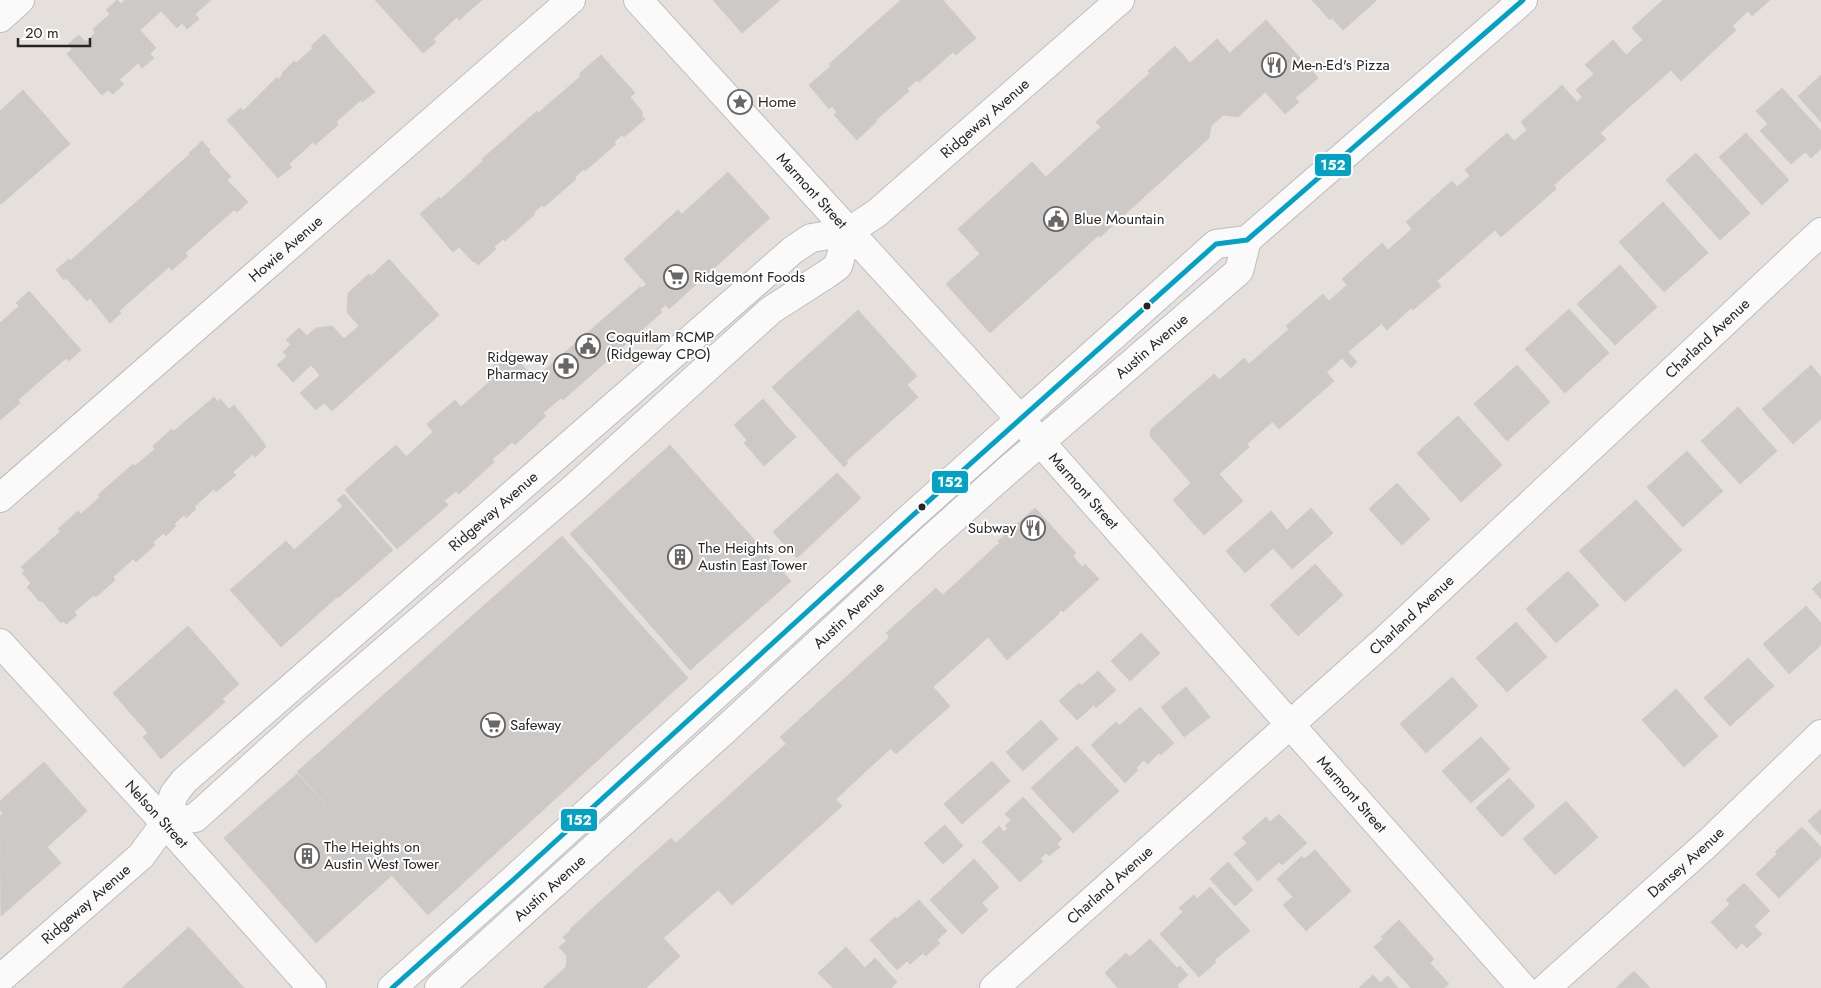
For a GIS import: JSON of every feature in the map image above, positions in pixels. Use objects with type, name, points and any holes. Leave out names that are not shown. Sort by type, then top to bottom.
[{"type":"street","points":[[0,18],[20,0]]},
{"type":"street","name":"Howie Avenue","points":[[0,498],[571,0]]},
{"type":"street","name":"Marmont Street","points":[[638,0],[1041,442],[1523,988]]},
{"type":"street","name":"Ridgeway Avenue","points":[[0,979],[141,856],[165,823],[174,794],[184,781],[793,250],[810,238],[848,232],[877,213],[1120,0]]},
{"type":"street","points":[[1248,240],[1523,0]]},
{"type":"street","points":[[165,823],[195,818],[298,724],[573,489],[771,310],[838,266],[848,232]]},
{"type":"street","name":"Charland Avenue","points":[[994,988],[1384,641],[1821,232]]},
{"type":"street","name":"Austin Avenue","points":[[392,988],[520,874],[912,516],[1216,244],[1248,240],[1239,271],[938,532],[730,726],[440,988]]},
{"type":"street","name":"Nelson Street","points":[[0,643],[165,823],[312,988]]},
{"type":"street","name":"Dansey Avenue","points":[[1546,988],[1708,842],[1821,734]]},
{"type":"building","points":[[117,0],[121,4],[125,0],[211,0],[195,14],[199,19],[187,29],[182,23],[177,28],[161,11],[140,30],[156,48],[150,54],[154,58],[142,68],[138,63],[119,80],[124,84],[113,94],[108,90],[102,95],[67,54],[72,49],[68,44],[79,35],[86,42],[95,33],[93,29],[110,14],[106,10]]},
{"type":"building","points":[[375,0],[482,0],[459,20],[457,17],[433,39],[436,42],[423,53]]},
{"type":"building","points":[[713,0],[780,0],[742,33]]},
{"type":"building","points":[[901,0],[943,0],[976,38],[956,55],[953,52],[919,82],[917,80],[907,89],[909,91],[876,120],[857,140],[834,115],[837,112],[832,106],[829,109],[809,85],[831,66],[829,64]]},
{"type":"building","points":[[1312,0],[1377,0],[1343,30],[1332,18],[1330,20]]},
{"type":"building","points":[[1663,0],[1770,0],[1752,16],[1748,11],[1732,26],[1736,30],[1681,81],[1632,28]]},
{"type":"building","name":"Me-n-Ed's Pizza","points":[[1266,20],[1318,78],[1295,98],[1299,102],[1285,114],[1230,53]]},
{"type":"building","points":[[324,34],[375,92],[362,102],[361,100],[336,122],[338,125],[315,145],[313,142],[289,164],[292,167],[278,178],[227,120],[241,108],[243,111],[277,77],[279,79],[282,73],[294,61],[296,63],[313,48],[311,46]]},
{"type":"building","points":[[1217,39],[1265,92],[1238,117],[1223,115],[1211,126],[1209,138],[1148,71],[1175,46],[1190,63]]},
{"type":"building","points":[[1613,40],[1626,55],[1643,40],[1671,70],[1600,133],[1606,139],[1554,185],[1514,141],[1527,130],[1521,122],[1562,85],[1577,102],[1582,97],[1576,90],[1594,74],[1585,65]]},
{"type":"building","points":[[601,55],[635,93],[630,97],[643,113],[641,115],[645,119],[624,137],[622,135],[614,142],[616,144],[585,171],[584,169],[575,177],[576,179],[544,207],[542,205],[534,212],[535,214],[505,241],[503,239],[494,247],[496,249],[478,265],[459,247],[453,252],[420,214],[439,197],[441,199],[483,161],[482,159],[581,76],[579,74]]},
{"type":"building","points":[[1150,73],[1209,138],[1155,187],[1096,122]]},
{"type":"building","points":[[1821,75],[1821,122],[1798,96]]},
{"type":"building","points":[[1782,88],[1821,131],[1821,149],[1811,158],[1805,152],[1791,164],[1760,131],[1768,124],[1756,111]]},
{"type":"building","points":[[23,90],[70,144],[0,205],[0,111]]},
{"type":"building","points":[[1101,127],[1155,187],[1100,237],[1046,177]]},
{"type":"building","points":[[1507,133],[1556,189],[1501,237],[1457,187],[1470,176],[1465,170]]},
{"type":"building","points":[[1746,133],[1789,180],[1762,205],[1719,157]]},
{"type":"building","points":[[202,141],[231,177],[227,180],[248,202],[237,212],[234,210],[185,253],[188,256],[172,270],[169,267],[119,311],[121,313],[110,323],[90,298],[87,301],[56,270],[69,259],[70,261],[190,154]]},
{"type":"building","points":[[1696,153],[1750,213],[1720,240],[1666,180]]},
{"type":"building","points":[[1032,162],[1099,235],[990,333],[946,284],[980,254],[958,229]]},
{"type":"building","points":[[728,172],[770,218],[723,260],[682,214]]},
{"type":"building","points":[[1452,181],[1495,230],[1437,281],[1441,286],[1413,310],[1411,308],[1387,330],[1342,279],[1382,243],[1388,250],[1412,229],[1406,222]]},
{"type":"building","points":[[1663,202],[1708,253],[1664,292],[1619,242]]},
{"type":"building","points":[[678,210],[723,260],[669,309],[624,259]]},
{"type":"building","points":[[389,259],[439,315],[332,411],[324,403],[316,410],[300,393],[320,375],[311,365],[293,382],[277,365],[287,356],[283,352],[291,344],[286,340],[299,328],[307,336],[316,328],[332,326],[344,339],[359,326],[347,312],[348,293],[369,274],[371,276]]},
{"type":"building","points":[[1620,265],[1657,307],[1615,345],[1577,304]]},
{"type":"building","points":[[647,284],[665,305],[660,310],[662,312],[563,400],[561,398],[555,403],[536,381],[540,377],[539,375],[640,287],[642,288]]},
{"type":"building","points":[[1347,285],[1381,324],[1348,352],[1357,362],[1351,368],[1342,358],[1327,372],[1286,326],[1323,294],[1329,301]]},
{"type":"building","points":[[29,291],[81,350],[69,361],[66,358],[18,400],[20,403],[0,420],[0,323],[19,306],[16,303]]},
{"type":"building","points":[[1569,309],[1609,353],[1565,393],[1525,349]]},
{"type":"building","points":[[858,310],[917,376],[907,385],[918,397],[846,461],[848,463],[844,467],[772,387]]},
{"type":"building","points":[[1289,329],[1334,381],[1279,429],[1229,372],[1244,358],[1249,364]]},
{"type":"building","points":[[510,351],[555,403],[543,413],[546,416],[515,445],[512,442],[501,452],[461,407],[489,382],[493,366]]},
{"type":"building","points":[[1517,365],[1550,402],[1507,441],[1474,404]]},
{"type":"building","points":[[1811,365],[1821,377],[1821,419],[1793,444],[1762,409]]},
{"type":"building","points":[[1229,372],[1273,421],[1247,444],[1249,447],[1219,474],[1167,415],[1214,374],[1219,380]]},
{"type":"building","points":[[214,397],[218,402],[220,399],[229,409],[234,405],[266,447],[255,457],[253,454],[233,472],[236,475],[216,492],[214,489],[194,507],[196,509],[186,518],[184,515],[174,524],[176,526],[166,536],[164,533],[153,542],[155,545],[136,562],[133,559],[113,577],[115,580],[96,597],[94,595],[74,612],[77,615],[66,624],[63,621],[61,623],[27,587],[31,583],[22,573],[25,571],[21,567],[61,531],[58,529],[78,511],[81,514],[100,497],[98,495],[133,464],[135,466],[155,449],[153,446],[172,429],[174,431]]},
{"type":"building","points":[[763,399],[796,437],[764,466],[744,443],[747,440],[734,425]]},
{"type":"building","points":[[455,400],[501,452],[492,459],[494,462],[459,494],[456,491],[445,500],[406,457],[433,432],[427,424]]},
{"type":"building","points":[[1738,407],[1777,451],[1740,484],[1701,441]]},
{"type":"building","points":[[1167,415],[1243,501],[1204,535],[1173,500],[1191,483],[1150,436],[1151,429]]},
{"type":"building","points":[[1458,416],[1502,465],[1461,502],[1417,453]]},
{"type":"building","points":[[396,445],[448,505],[397,549],[345,490]]},
{"type":"building","name":"The Heights on Austin East Tower","points":[[670,445],[791,581],[690,670],[570,534]]},
{"type":"building","points":[[1687,451],[1723,491],[1683,527],[1647,487]]},
{"type":"building","points":[[837,473],[861,498],[797,558],[773,532]]},
{"type":"building","points":[[1397,483],[1430,519],[1402,545],[1369,509]]},
{"type":"building","points":[[344,494],[393,550],[338,598],[294,550],[343,506],[337,500]]},
{"type":"building","points":[[1636,500],[1682,550],[1625,602],[1579,551]]},
{"type":"building","points":[[1035,508],[1076,553],[1073,556],[1082,567],[1085,564],[1099,579],[1063,612],[1061,610],[1058,613],[997,545],[1000,543],[998,541]]},
{"type":"building","points":[[1311,508],[1333,533],[1292,569],[1273,548],[1245,573],[1226,551],[1271,511],[1287,530]]},
{"type":"building","name":"Safeway","points":[[562,536],[688,678],[428,915],[297,772]]},
{"type":"building","points":[[286,541],[337,597],[281,647],[230,590]]},
{"type":"building","points":[[997,545],[1059,614],[1007,660],[988,637],[984,641],[943,595]]},
{"type":"building","points":[[1315,564],[1343,595],[1298,636],[1270,605]]},
{"type":"building","points":[[1568,571],[1599,605],[1556,643],[1526,609]]},
{"type":"building","points":[[1821,581],[1821,599],[1812,589]]},
{"type":"building","points":[[936,588],[939,591],[889,636],[886,633]]},
{"type":"building","points":[[939,591],[984,641],[933,687],[888,637]]},
{"type":"building","points":[[1806,606],[1821,623],[1821,645],[1789,674],[1763,644]]},
{"type":"building","points":[[1516,622],[1547,657],[1507,692],[1476,658]]},
{"type":"building","points":[[188,626],[239,684],[222,699],[225,702],[161,759],[143,737],[148,733],[113,693]]},
{"type":"building","points":[[1141,633],[1160,653],[1130,681],[1111,661]]},
{"type":"building","points":[[889,638],[892,641],[783,740],[780,737]]},
{"type":"building","points":[[892,641],[950,706],[896,754],[837,691]]},
{"type":"building","points":[[1748,658],[1774,686],[1730,726],[1704,698]]},
{"type":"building","points":[[1098,671],[1116,690],[1096,708],[1094,705],[1077,720],[1059,701],[1079,683],[1082,685]]},
{"type":"building","points":[[1452,677],[1478,706],[1426,753],[1400,724]]},
{"type":"building","points":[[1186,687],[1210,717],[1184,737],[1161,707]]},
{"type":"building","points":[[1676,689],[1718,736],[1684,767],[1642,720]]},
{"type":"building","points":[[837,691],[891,748],[836,799],[783,740]]},
{"type":"building","points":[[1140,707],[1174,743],[1151,761],[1119,726]]},
{"type":"building","points":[[1041,720],[1058,739],[1023,771],[1006,752]]},
{"type":"building","points":[[1116,722],[1151,761],[1147,764],[1144,760],[1136,768],[1138,770],[1125,783],[1091,745]]},
{"type":"building","points":[[1481,737],[1510,769],[1471,803],[1442,771]]},
{"type":"building","points":[[786,744],[842,806],[732,905],[676,843]]},
{"type":"building","points":[[1077,746],[1119,791],[1073,833],[1031,788]]},
{"type":"building","points":[[992,761],[1010,781],[962,824],[944,804]]},
{"type":"building","points":[[44,762],[87,811],[47,847],[61,863],[1,916],[0,816],[3,814],[0,810],[0,801]]},
{"type":"building","name":"The Heights on Austin West Tower","points":[[297,774],[392,875],[316,943],[224,838]]},
{"type":"building","points":[[1509,778],[1535,806],[1502,837],[1476,808]]},
{"type":"building","points":[[1023,797],[1062,839],[1057,844],[1060,847],[1049,856],[1046,853],[1041,858],[1008,823],[1011,820],[1005,814]]},
{"type":"building","points":[[1566,801],[1598,837],[1555,875],[1523,839]]},
{"type":"building","points":[[1821,809],[1821,835],[1808,821]]},
{"type":"building","points":[[1279,814],[1307,843],[1282,865],[1279,862],[1258,881],[1234,854],[1247,843],[1242,838],[1266,817],[1270,822]]},
{"type":"building","points":[[1008,823],[1043,861],[1020,882],[982,842],[999,826],[1004,832],[1008,828],[1005,826]]},
{"type":"building","points":[[945,825],[963,846],[943,864],[924,843]]},
{"type":"building","points":[[1802,827],[1821,847],[1821,857],[1779,898],[1756,874],[1777,854],[1775,852]]},
{"type":"building","points":[[671,838],[718,890],[662,939],[616,887]]},
{"type":"building","points":[[1315,850],[1351,891],[1306,931],[1283,905],[1293,897],[1277,879],[1302,856],[1304,859]]},
{"type":"building","points":[[974,859],[999,887],[982,903],[988,910],[962,934],[930,900]]},
{"type":"building","points":[[1228,862],[1253,890],[1235,906],[1210,879]]},
{"type":"building","points":[[1744,883],[1770,911],[1754,926],[1762,934],[1747,948],[1742,943],[1736,949],[1711,922],[1730,904],[1726,900]]},
{"type":"building","points":[[616,887],[680,956],[646,988],[610,988],[563,937]]},
{"type":"building","points":[[1210,887],[1250,931],[1214,960],[1216,962],[1199,977],[1160,934],[1183,912],[1179,908],[1194,895],[1197,899]]},
{"type":"building","points":[[919,900],[947,931],[937,940],[940,943],[926,956],[909,937],[912,935],[897,919]]},
{"type":"building","points":[[895,917],[912,935],[909,937],[923,953],[910,964],[907,961],[897,970],[870,940]]},
{"type":"building","points":[[1399,920],[1434,959],[1430,963],[1449,984],[1444,988],[1411,988],[1374,947],[1383,939],[1381,937]]},
{"type":"building","points":[[189,927],[244,988],[122,988]]},
{"type":"building","points":[[1150,939],[1177,968],[1180,966],[1188,975],[1177,985],[1178,988],[1159,988],[1130,957]]},
{"type":"building","points":[[567,941],[610,988],[543,988],[566,967],[567,956],[559,947]]},
{"type":"building","points":[[846,947],[865,968],[875,958],[897,982],[891,988],[858,988],[832,960]]},
{"type":"building","points":[[1126,953],[1159,988],[1118,988],[1105,973]]},
{"type":"building","points":[[832,960],[858,988],[833,988],[818,973]]},
{"type":"building","points":[[1634,971],[1650,988],[1616,988]]},
{"type":"building","points":[[1373,975],[1380,983],[1388,976],[1398,988],[1359,988]]},
{"type":"transit line","name":"152","points":[[392,988],[912,516],[1216,244],[1247,240],[1523,0]]},
{"type":"place","name":"Me-n-Ed's Pizza","points":[[1274,65]]},
{"type":"place","name":"Home","points":[[740,102]]},
{"type":"place","name":"Blue Mountain","points":[[1056,219]]},
{"type":"place","name":"Ridgemont Foods","points":[[676,277]]},
{"type":"place","name":"Coquitlam RCMP (Ridgeway CPO)","points":[[588,346]]},
{"type":"place","name":"Ridgeway Pharmacy","points":[[566,366]]},
{"type":"place","name":"Subway","points":[[1033,528]]},
{"type":"place","name":"The Heights on Austin East Tower","points":[[680,557]]},
{"type":"place","name":"Safeway","points":[[493,725]]},
{"type":"place","name":"The Heights on Austin West Tower","points":[[307,856]]}]
